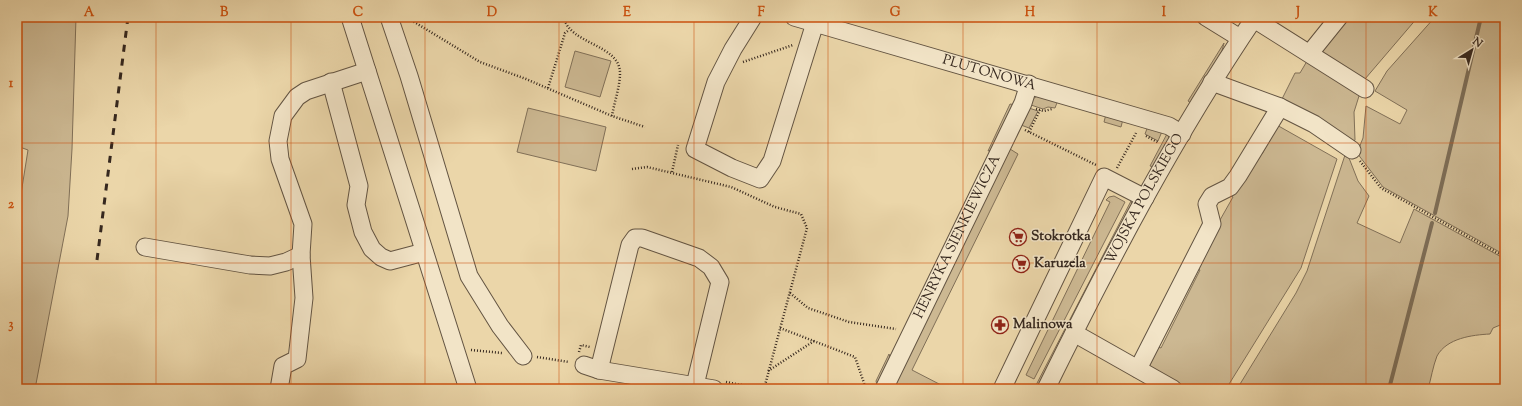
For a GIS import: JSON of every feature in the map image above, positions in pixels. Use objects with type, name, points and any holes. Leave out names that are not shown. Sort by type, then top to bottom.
[{"type":"street","points":[[350,17],[468,389]]},
{"type":"street","points":[[389,17],[409,76],[469,276],[500,326],[523,356]]},
{"type":"street","points":[[1206,17],[1240,38]]},
{"type":"street","points":[[1310,53],[1339,17]]},
{"type":"street","points":[[757,18],[724,66],[710,98],[695,149],[732,168],[760,179],[772,160],[815,23]]},
{"type":"street","points":[[1254,18],[1365,89]]},
{"type":"street","name":"WOJSKA POLSKIEGO","points":[[1046,389],[1145,198],[1212,82],[1254,18]]},
{"type":"street","name":"PLUTONOWA","points":[[788,19],[815,23],[1030,84],[1169,126],[1182,134]]},
{"type":"street","points":[[279,389],[283,366],[297,359],[304,298],[301,255],[303,224],[280,159],[278,141],[282,116],[297,97],[306,91],[367,71]]},
{"type":"street","points":[[331,82],[359,186],[356,205],[363,232],[372,249],[390,261],[424,252]]},
{"type":"street","points":[[1212,82],[1280,107],[1314,124],[1352,150]]},
{"type":"street","name":"HENRYKA SIENKIEWICZA","points":[[884,389],[1023,103],[1030,84]]},
{"type":"street","points":[[1138,369],[1212,224],[1207,204],[1212,196],[1230,186],[1238,176],[1280,107]]},
{"type":"street","points":[[1002,389],[1104,177],[1145,198]]},
{"type":"street","points":[[695,385],[720,282],[711,267],[699,258],[642,238],[635,238],[630,245],[592,367],[714,389]]},
{"type":"street","points":[[146,247],[250,265],[270,266],[286,262],[301,255]]},
{"type":"street","points":[[1074,333],[1173,389]]},
{"type":"path","points":[[405,17],[480,62],[548,88],[612,116],[645,127]]},
{"type":"path","points":[[564,17],[569,30],[610,55],[617,62],[620,73],[612,116]]},
{"type":"path","points":[[757,18],[788,19]]},
{"type":"path","points":[[548,88],[565,33],[569,30]]},
{"type":"path","points":[[724,66],[730,67],[801,42]]},
{"type":"path","points":[[1034,108],[1040,110],[1050,109],[1058,111]]},
{"type":"path","points":[[1029,132],[1040,110]]},
{"type":"path","points":[[1019,127],[1099,166]]},
{"type":"path","points":[[1129,131],[1160,143]]},
{"type":"path","points":[[1115,171],[1136,133]]},
{"type":"path","points":[[672,172],[678,146]]},
{"type":"path","points":[[1352,150],[1381,188],[1505,257]]},
{"type":"path","points":[[632,169],[647,166],[672,172],[731,188],[776,207],[801,214],[807,228],[764,389]]},
{"type":"path","points":[[790,293],[808,308],[849,322],[893,329]]},
{"type":"path","points":[[780,328],[855,357],[866,389]]},
{"type":"path","points":[[768,371],[815,341]]},
{"type":"shaded area","points":[[17,17],[76,17],[72,149],[68,216],[35,389],[17,389],[17,219],[28,150],[17,146]]},
{"type":"shaded area","points":[[1345,17],[1418,17],[1365,79],[1319,53]]},
{"type":"shaded area","points":[[1435,17],[1505,17],[1505,255],[1383,187],[1357,153],[1363,138],[1366,106],[1400,124],[1407,110],[1375,91],[1387,71]]},
{"type":"shaded area","points":[[1224,43],[1222,51],[1191,103],[1188,101]]},
{"type":"shaded area","points":[[575,51],[611,61],[600,97],[565,87]]},
{"type":"shaded area","points":[[1310,56],[1354,85],[1359,96],[1354,112],[1355,140],[1351,145],[1280,103],[1295,73],[1300,73]]},
{"type":"shaded area","points":[[1039,95],[1058,100],[1055,108],[1048,107],[1043,109],[1031,105],[1031,100]]},
{"type":"shaded area","points":[[1010,104],[1016,105],[995,149],[988,151]]},
{"type":"shaded area","points":[[528,108],[606,127],[596,171],[517,152]]},
{"type":"shaded area","points":[[1029,108],[1038,111],[1029,128],[1021,125]]},
{"type":"shaded area","points":[[1106,114],[1123,119],[1121,127],[1104,122]]},
{"type":"shaded area","points":[[1275,124],[1337,159],[1301,268],[1226,389],[1183,389],[1145,367],[1156,346],[1161,348],[1200,270],[1194,266],[1233,197],[1230,195],[1255,156],[1262,154],[1270,139]]},
{"type":"shaded area","points":[[1148,126],[1163,129],[1158,141],[1145,134]]},
{"type":"shaded area","points":[[1168,132],[1169,140],[1154,167],[1150,166]]},
{"type":"shaded area","points":[[1010,149],[1018,154],[912,370],[943,386],[941,389],[889,389]]},
{"type":"shaded area","points":[[1345,155],[1349,158],[1358,181],[1369,196],[1357,223],[1400,243],[1414,209],[1505,259],[1505,323],[1493,328],[1490,334],[1476,335],[1453,341],[1441,350],[1434,364],[1428,389],[1237,389],[1296,293],[1307,271]]},
{"type":"shaded area","points":[[1114,196],[1125,202],[1034,379],[1026,375],[1110,202],[1106,200],[1109,197]]},
{"type":"shaded area","points":[[1131,201],[1132,204],[1039,389],[1034,389]]},
{"type":"shaded area","points":[[889,354],[891,360],[877,385],[876,381]]},
{"type":"waterway","points":[[1435,213],[1481,17]]},
{"type":"waterway","points":[[1389,389],[1432,223]]},
{"type":"railway","points":[[97,260],[128,17]]},
{"type":"place","name":"Stokrotka","points":[[1018,237]]},
{"type":"place","name":"Karuzela","points":[[1021,264]]},
{"type":"place","name":"Malinowa","points":[[1000,325]]}]
